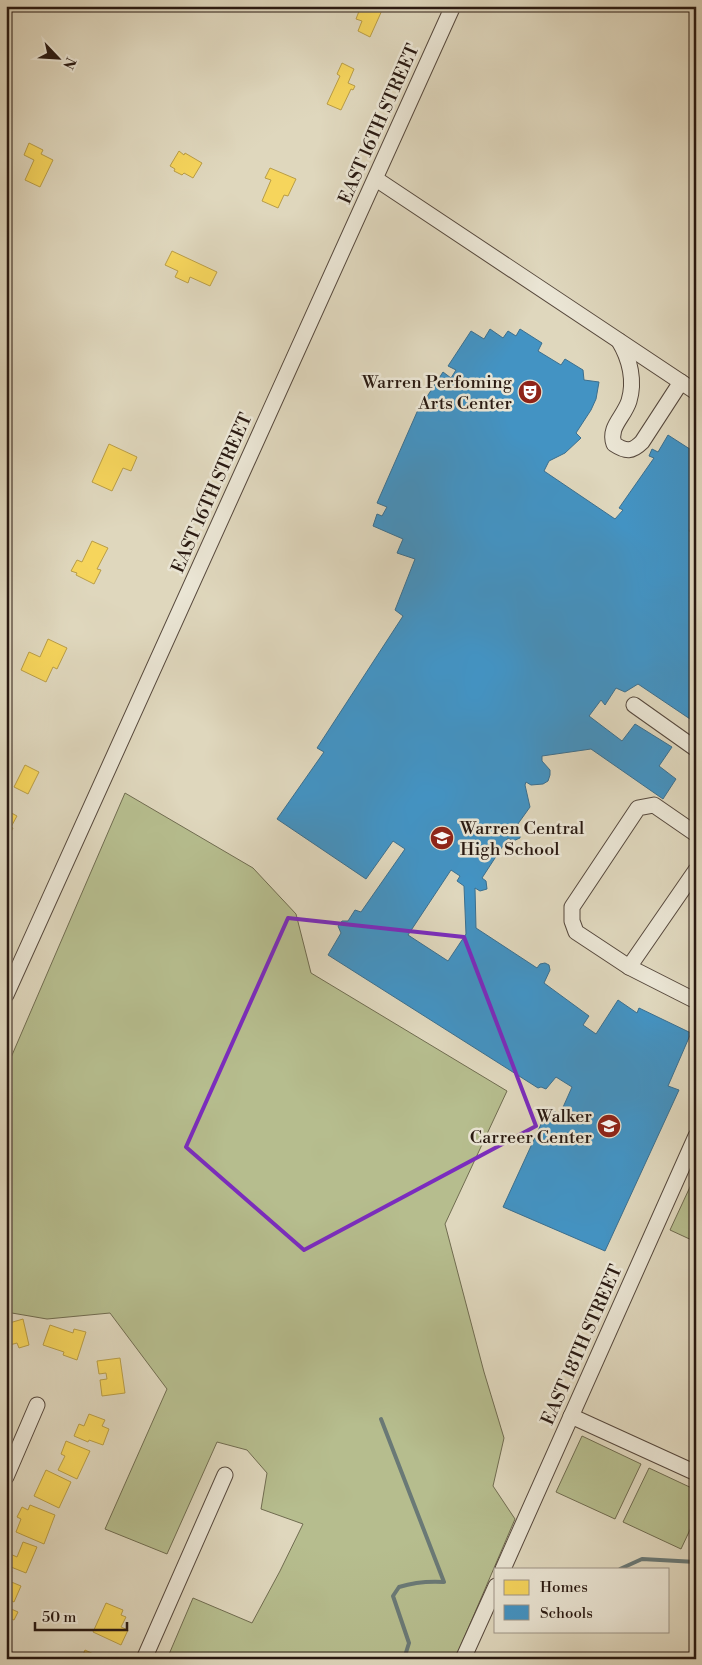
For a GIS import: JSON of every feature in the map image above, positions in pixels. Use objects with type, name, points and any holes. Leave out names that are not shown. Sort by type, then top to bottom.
[{"type":"street","name":"EAST 16TH STREET","points":[[6,995],[453,6]]},
{"type":"street","points":[[376,179],[696,392]]},
{"type":"street","points":[[618,340],[628,359],[632,382],[629,402],[612,432],[614,444],[621,449],[636,449],[681,382]]},
{"type":"street","points":[[634,705],[696,749]]},
{"type":"street","points":[[696,834],[654,805],[638,808],[572,907],[572,921],[576,932],[629,967],[696,1000]]},
{"type":"street","points":[[629,967],[696,870]]},
{"type":"street","name":"EAST 18TH STREET","points":[[503,1568],[696,1136]]},
{"type":"street","points":[[6,1477],[37,1406]]},
{"type":"street","points":[[571,1416],[696,1474]]},
{"type":"street","points":[[144,1659],[225,1475]]},
{"type":"street","points":[[463,1659],[494,1590]]},
{"type":"highlighted area","points":[[288,918],[464,937],[536,1126],[304,1250],[186,1147]]},
{"type":"green space","points":[[125,793],[253,868],[296,914],[311,973],[507,1091],[445,1224],[484,1372],[504,1438],[493,1486],[515,1519],[455,1659],[167,1659],[193,1598],[252,1623],[303,1524],[261,1509],[267,1473],[247,1450],[217,1442],[167,1554],[105,1529],[167,1389],[110,1313],[47,1319],[6,1312],[6,1069]]},
{"type":"green space","points":[[696,1174],[696,1242],[670,1230]]},
{"type":"green space","points":[[582,1436],[641,1464],[615,1519],[556,1492]]},
{"type":"green space","points":[[649,1468],[696,1490],[696,1517],[681,1549],[623,1522]]},
{"type":"building: Homes","points":[[361,6],[380,6],[383,8],[370,37],[358,31],[362,21],[356,19]]},
{"type":"building: Homes","points":[[342,63],[354,69],[348,83],[355,86],[353,90],[351,89],[341,110],[327,104],[340,76],[337,74]]},
{"type":"building: Homes","points":[[29,143],[43,150],[41,154],[53,160],[40,187],[25,180],[34,160],[24,155]]},
{"type":"building: Homes","points":[[179,151],[202,163],[193,178],[184,173],[182,175],[174,171],[175,169],[170,166]]},
{"type":"building: Homes","points":[[270,168],[296,179],[288,196],[284,195],[278,208],[262,201],[271,180],[265,178]]},
{"type":"building: Homes","points":[[172,251],[217,272],[210,286],[190,277],[188,283],[175,277],[178,271],[165,265]]},
{"type":"building: Homes","points":[[109,444],[137,457],[131,471],[123,468],[112,491],[92,482]]},
{"type":"building: Homes","points":[[92,541],[108,548],[97,569],[101,570],[94,584],[71,571],[77,560],[82,562]]},
{"type":"building: Homes","points":[[48,639],[67,648],[57,669],[53,667],[46,682],[21,670],[29,652],[40,657]]},
{"type":"building: Homes","points":[[25,765],[39,772],[28,794],[14,787]]},
{"type":"building: Homes","points":[[6,810],[17,816],[6,841]]},
{"type":"building: Homes","points":[[23,1319],[29,1345],[19,1348],[17,1343],[6,1346],[6,1324]]},
{"type":"building: Homes","points":[[50,1325],[73,1333],[74,1329],[86,1332],[77,1360],[63,1355],[64,1352],[43,1345]]},
{"type":"building: Homes","points":[[120,1358],[125,1393],[102,1396],[100,1380],[107,1379],[106,1373],[99,1374],[97,1361]]},
{"type":"building: Homes","points":[[89,1414],[105,1420],[102,1426],[109,1429],[103,1445],[89,1440],[88,1442],[74,1436],[79,1424],[84,1426]]},
{"type":"building: Homes","points":[[66,1441],[90,1451],[77,1479],[58,1470],[65,1456],[61,1454]]},
{"type":"building: Homes","points":[[46,1470],[71,1482],[59,1508],[34,1496]]},
{"type":"building: Homes","points":[[30,1505],[55,1515],[44,1544],[16,1532],[21,1519],[17,1517],[22,1507],[28,1510]]},
{"type":"building: Homes","points":[[23,1542],[37,1547],[26,1573],[6,1565],[8,1553],[17,1557]]},
{"type":"building: Homes","points":[[6,1569],[12,1571],[9,1581],[21,1586],[14,1602],[6,1598]]},
{"type":"building: Homes","points":[[106,1603],[123,1610],[121,1615],[126,1617],[121,1627],[128,1630],[121,1645],[93,1632]]},
{"type":"building: Homes","points":[[6,1605],[9,1605],[9,1608],[18,1612],[14,1620],[6,1617]]},
{"type":"building: Homes","points":[[85,1650],[104,1659],[81,1659]]},
{"type":"building: Schools","name":"Warren Central High School","points":[[490,329],[503,338],[508,331],[516,336],[520,329],[542,343],[538,351],[561,365],[565,359],[583,370],[584,380],[599,382],[596,399],[576,433],[581,438],[565,453],[549,461],[544,471],[615,519],[623,510],[619,508],[654,458],[649,456],[652,449],[658,452],[668,435],[696,453],[696,521],[689,531],[696,536],[696,723],[638,684],[625,692],[616,688],[605,705],[601,700],[589,716],[622,741],[635,724],[672,747],[659,766],[676,779],[663,799],[591,749],[542,756],[542,761],[550,770],[550,775],[548,781],[543,784],[531,785],[526,782],[530,807],[515,828],[520,832],[520,838],[513,841],[508,838],[482,878],[486,881],[487,889],[480,891],[475,888],[476,928],[537,968],[540,964],[545,963],[549,965],[550,970],[544,983],[589,1016],[583,1025],[596,1034],[618,1000],[637,1013],[639,1008],[691,1033],[668,1086],[679,1090],[605,1251],[503,1207],[548,1109],[560,1114],[572,1087],[556,1077],[546,1089],[538,1088],[328,955],[341,933],[338,926],[342,921],[348,921],[355,910],[361,912],[405,849],[393,841],[366,879],[277,819],[324,752],[317,748],[403,616],[395,610],[415,559],[397,553],[403,539],[373,526],[377,514],[382,516],[387,507],[377,503],[417,412],[443,372],[451,378],[456,370],[448,366],[471,331],[484,339]],"holes":[[[451,870],[460,876],[457,881],[464,886],[466,934],[448,961],[408,935]]]},
{"type":"waterway","points":[[381,1419],[444,1582],[421,1582],[405,1585],[399,1587],[393,1596],[409,1643],[404,1659]]},
{"type":"waterway","points":[[622,1568],[642,1559],[696,1562]]},
{"type":"place","name":"Warren Perfoming Arts Center","points":[[530,392]]},
{"type":"place","name":"Warren Central High School","points":[[442,838]]},
{"type":"place","name":"Walker Carreer Center","points":[[609,1126]]}]
